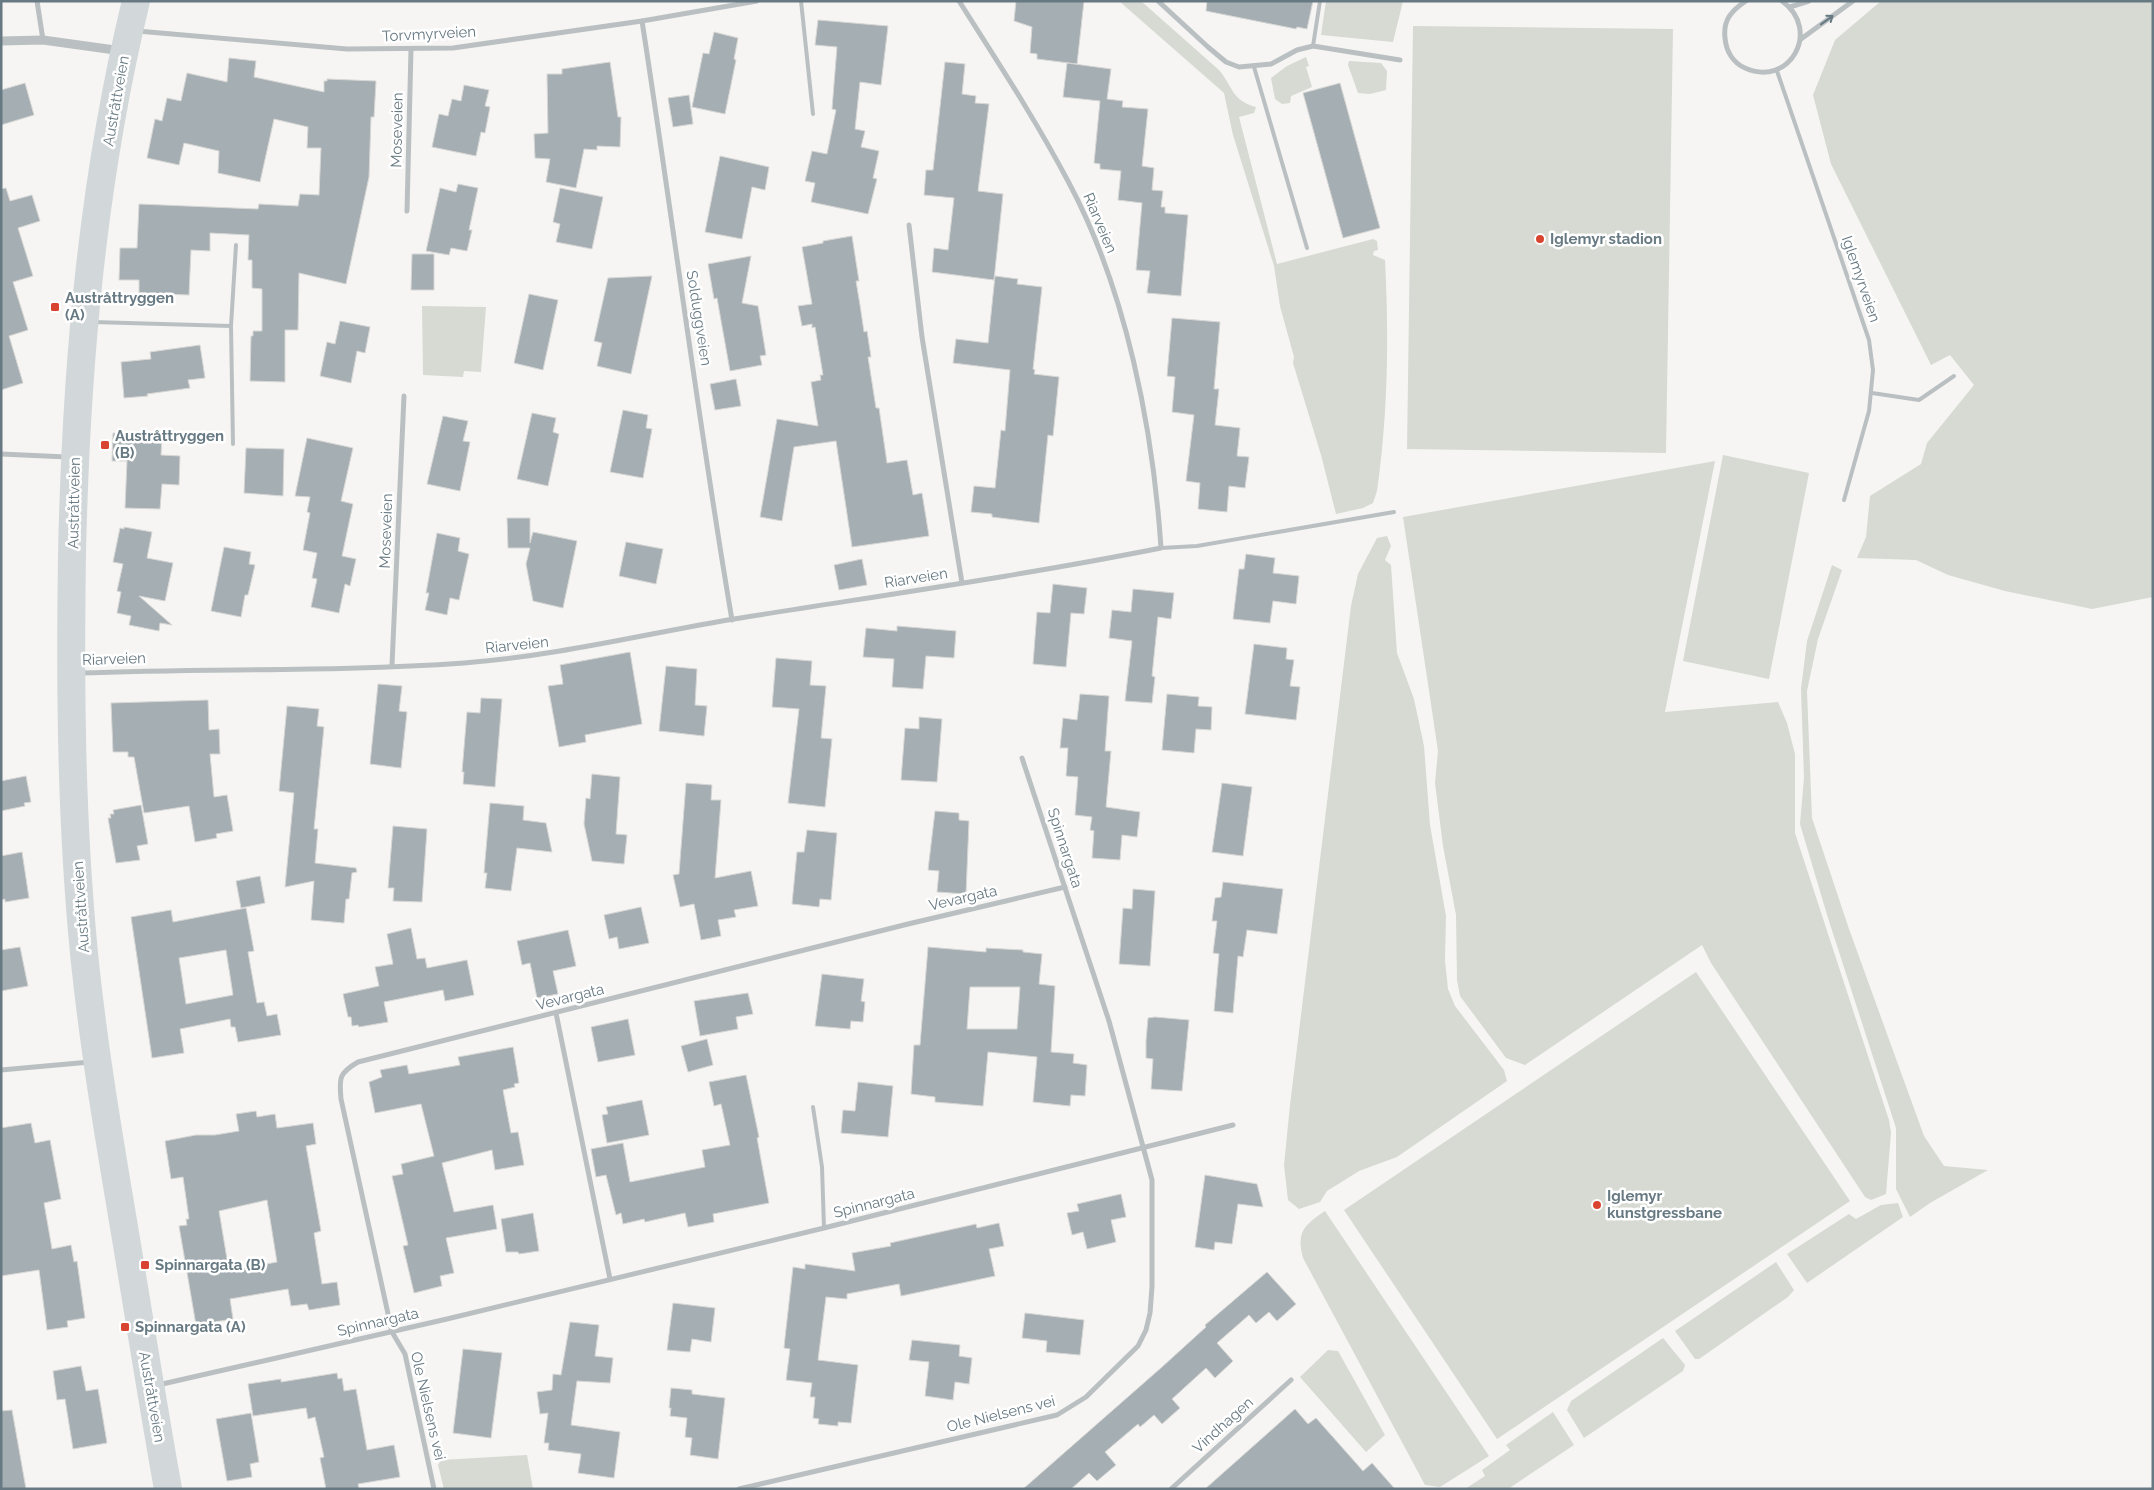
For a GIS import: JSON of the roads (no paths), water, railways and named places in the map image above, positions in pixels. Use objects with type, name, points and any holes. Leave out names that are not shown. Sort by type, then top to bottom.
[{"type":"main road","name":"Austråttveien","points":[[136,1],[103,172],[84,320],[74,457],[70,673],[75,814],[84,952],[97,1062],[168,1489]]},
{"type":"street","points":[[37,1],[43,40]]},
{"type":"street","name":"Torvmyrveien","points":[[127,41],[347,49],[411,50],[453,48],[642,21],[757,1]]},
{"type":"street","name":"Riarveien","points":[[70,673],[462,663],[564,652],[732,620],[1082,564],[1161,548],[1158,500],[1134,362],[1118,304],[1098,249],[1070,184],[1042,133],[958,1]]},
{"type":"street","points":[[1158,1],[1226,62],[1239,67],[1271,64],[1297,50],[1312,46],[1400,60]]},
{"type":"street","points":[[1732,1],[1733,9],[1724,28],[1726,48],[1738,65],[1756,73],[1777,71],[1793,58],[1801,39],[1799,22],[1790,7],[1782,1]]},
{"type":"street","points":[[1733,9],[1746,1]]},
{"type":"street","points":[[1790,7],[1809,1]]},
{"type":"street","points":[[1801,39],[1853,1]]},
{"type":"street","name":"Solduggveien","points":[[642,21],[732,620]]},
{"type":"street","points":[[1,41],[127,41]]},
{"type":"street","name":"Moseveien","points":[[408,211],[411,50]]},
{"type":"street","name":"Riarveien","points":[[909,225],[922,337],[962,583]]},
{"type":"street","name":"Moseveien","points":[[392,665],[404,396]]},
{"type":"street","points":[[1,454],[74,457]]},
{"type":"street","name":"Spinnargata","points":[[1022,758],[1108,1021],[1144,1148]]},
{"type":"street","name":"Vevargata","points":[[392,1332],[341,1099],[339,1080],[346,1069],[358,1062],[908,924],[1064,887]]},
{"type":"street","points":[[556,1013],[610,1279]]},
{"type":"street","points":[[1,1070],[97,1062]]},
{"type":"street","name":"Spinnargata","points":[[150,1386],[180,1381],[392,1332],[824,1228],[1233,1125]]},
{"type":"street","name":"Ole Nielsens vei","points":[[738,1489],[1057,1415],[1086,1398],[1138,1346],[1146,1330],[1150,1313],[1153,1254],[1152,1180],[1144,1148]]},
{"type":"street","name":"Ole Nielsens vei","points":[[392,1332],[405,1354],[434,1489]]},
{"type":"street","name":"Vindhagen","points":[[1171,1489],[1291,1380]]},
{"type":"lane","points":[[801,1],[813,114]]},
{"type":"lane","points":[[1312,46],[1320,1]]},
{"type":"lane","points":[[1254,67],[1307,248]]},
{"type":"lane","name":"Iglemyrveien","points":[[1777,71],[1869,340],[1873,370],[1870,411],[1844,500]]},
{"type":"lane","points":[[233,444],[231,326],[236,245]]},
{"type":"lane","points":[[84,320],[104,324],[182,323],[231,326]]},
{"type":"lane","points":[[1872,393],[1919,400],[1954,376]]},
{"type":"lane","points":[[1161,548],[1197,546],[1394,512]]},
{"type":"lane","points":[[813,1107],[822,1167],[824,1228]]},
{"type":"place","name":"Iglemyr stadion","points":[[1540,239]]},
{"type":"place","name":"Austråttryggen (A)","points":[[55,307]]},
{"type":"place","name":"Austråttryggen (B)","points":[[105,445]]},
{"type":"place","name":"Iglemyr kunstgressbane","points":[[1597,1205]]},
{"type":"place","name":"Spinnargata (B)","points":[[145,1265]]},
{"type":"place","name":"Spinnargata (A)","points":[[125,1327]]}]
